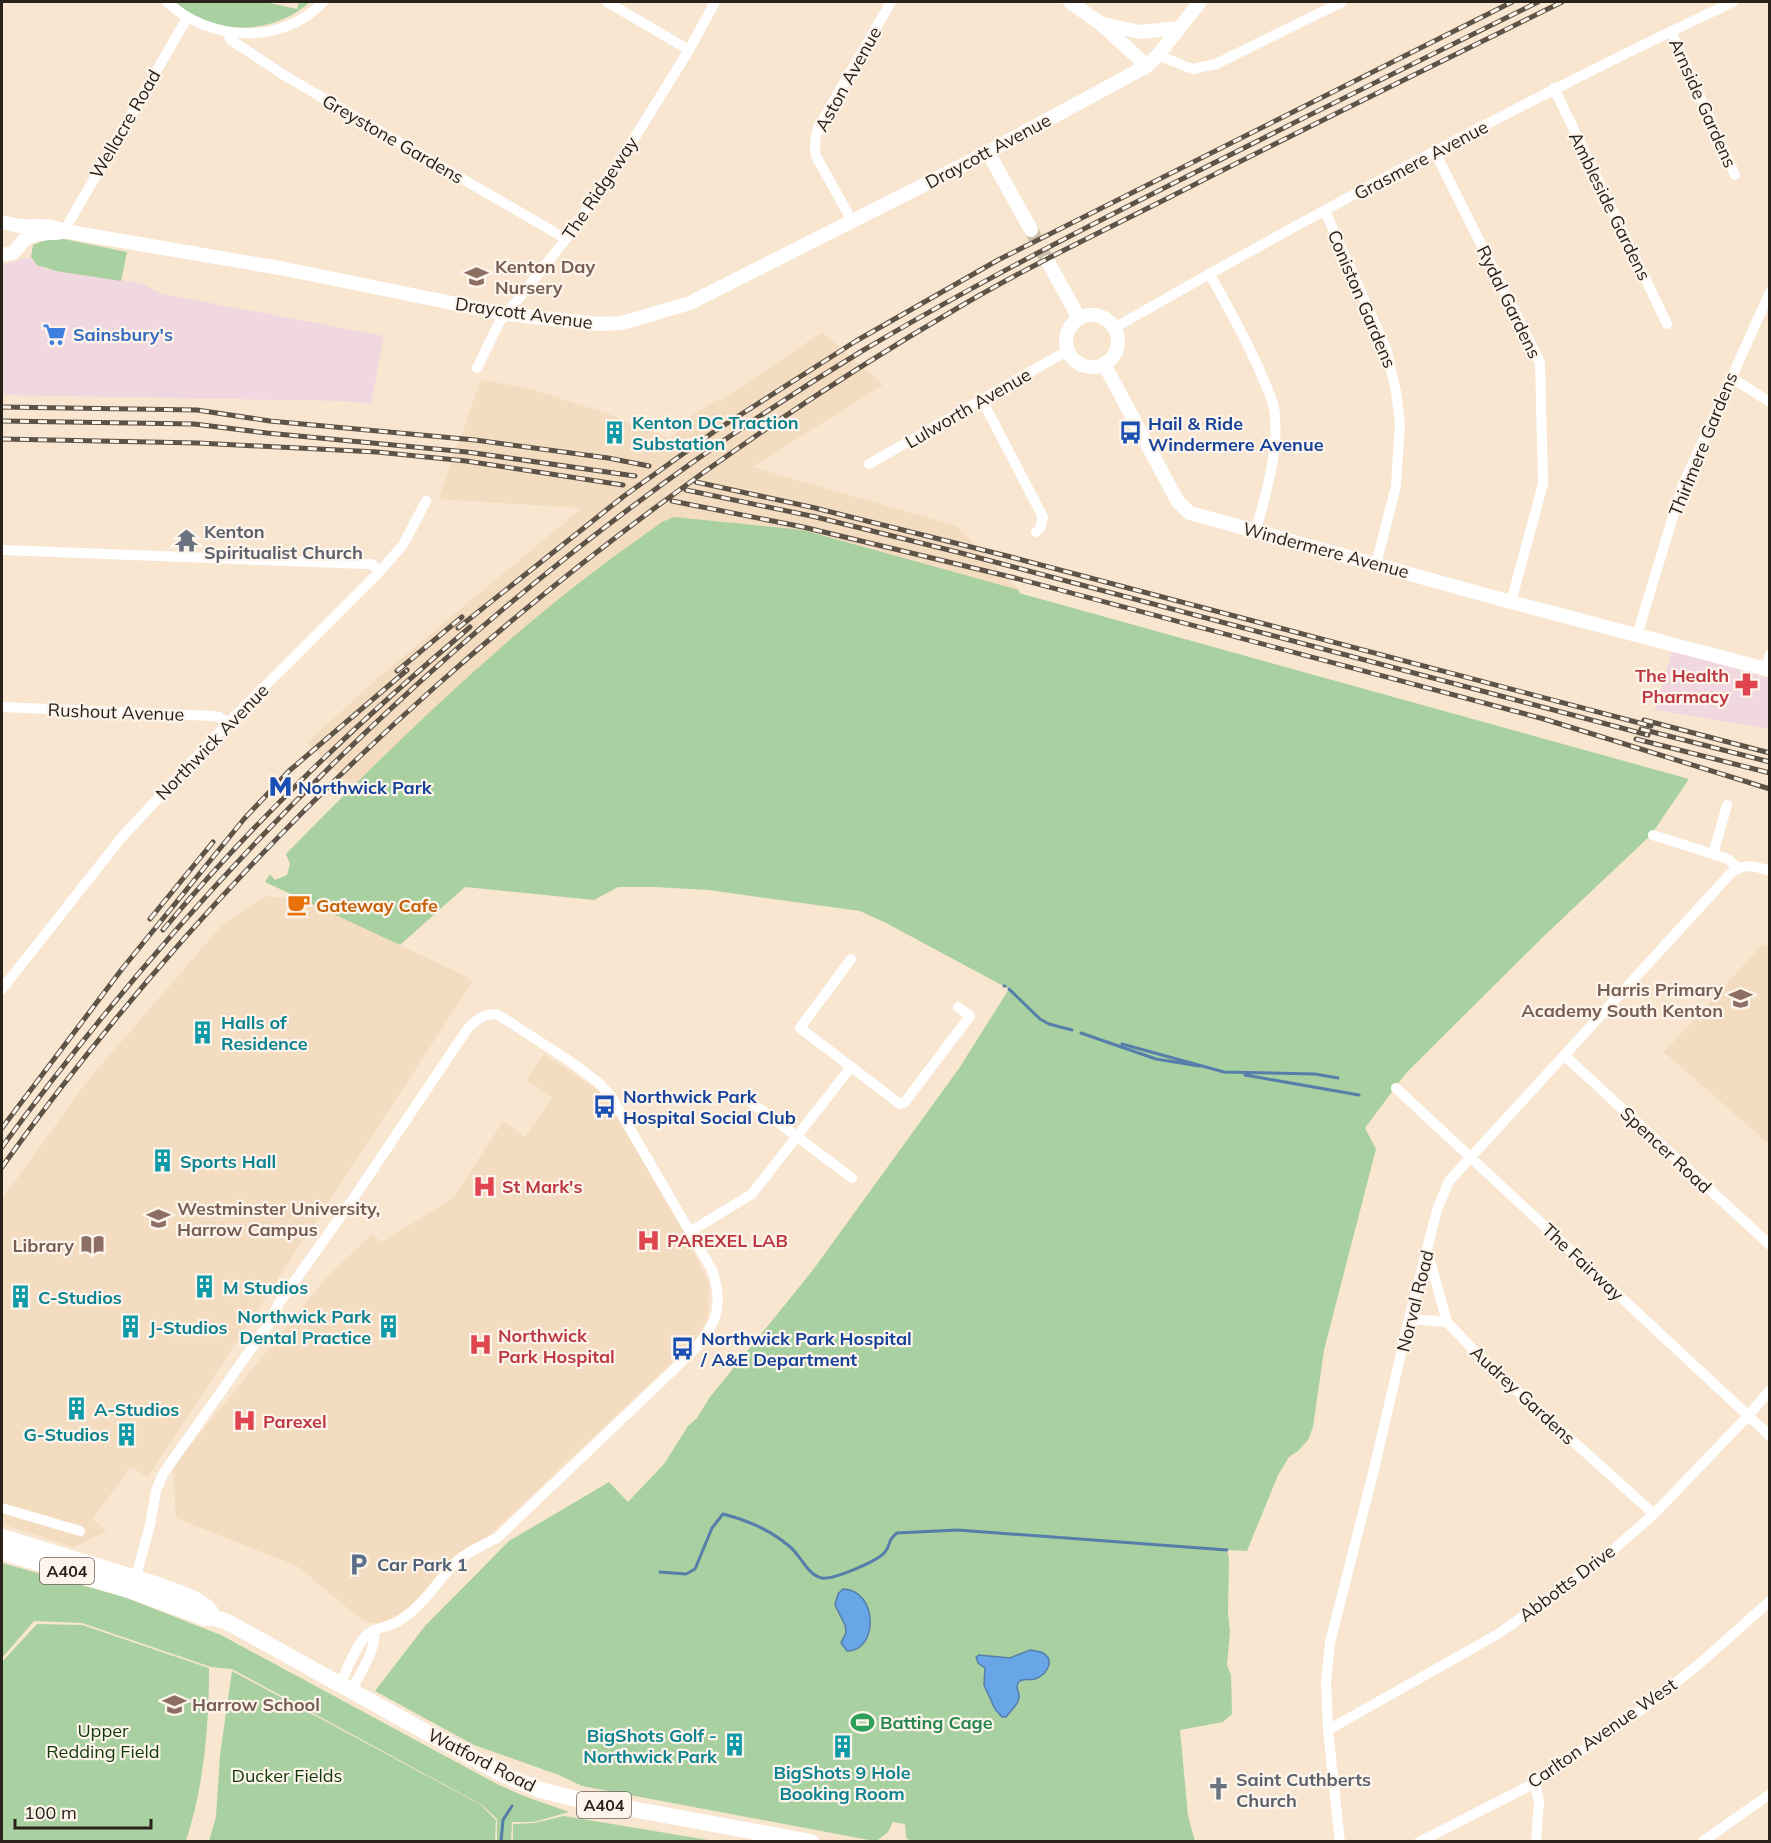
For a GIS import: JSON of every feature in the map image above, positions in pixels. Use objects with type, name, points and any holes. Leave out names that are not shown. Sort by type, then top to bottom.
[{"type":"main road","name":"Watford Road","points":[[2,1538],[134,1584],[205,1618],[213,1616],[500,1773],[537,1789],[604,1805],[811,1842]]},
{"type":"main road","name":"Watford Road","points":[[2,1552],[134,1584]]},
{"type":"street","points":[[167,2],[187,18],[226,32],[246,34],[286,26],[302,18],[323,2]]},
{"type":"street","points":[[607,2],[689,50]]},
{"type":"street","name":"The Ridgeway","points":[[477,368],[506,314],[566,239],[632,142],[689,50],[715,2]]},
{"type":"street","name":"Aston Avenue","points":[[852,221],[816,156],[815,138],[818,128],[891,2]]},
{"type":"street","points":[[1071,2],[1101,24],[1147,66]]},
{"type":"street","name":"Draycott Avenue","points":[[2,223],[9,222],[17,226],[66,226],[506,314],[598,324],[622,323],[690,303],[988,152],[1147,66],[1200,2]]},
{"type":"street","points":[[1158,55],[1192,69],[1216,64],[1342,2]]},
{"type":"street","name":"Grasmere Avenue","points":[[1114,328],[1209,273],[1554,88],[1733,2]]},
{"type":"street","name":"Wellacre Road","points":[[66,226],[187,18]]},
{"type":"street","points":[[1101,24],[1140,32],[1179,28]]},
{"type":"street","name":"Arnside Gardens","points":[[1671,31],[1735,175]]},
{"type":"street","name":"Greystone Gardens","points":[[226,32],[231,40],[287,77],[566,239]]},
{"type":"street","name":"Ambleside Gardens","points":[[1554,88],[1667,324]]},
{"type":"street","points":[[988,152],[1031,230]]},
{"type":"street","name":"Rydal Gardens","points":[[1435,152],[1540,362],[1543,484],[1511,602]]},
{"type":"street","name":"Coniston Gardens","points":[[1325,212],[1387,351],[1396,392],[1400,424],[1396,486],[1376,564]]},
{"type":"street","points":[[17,226],[23,235],[23,241]]},
{"type":"street","name":"Draycott Avenue","points":[[2,254],[13,254],[23,241],[66,226]]},
{"type":"street","points":[[1048,262],[1079,318]]},
{"type":"street","points":[[1209,273],[1252,350],[1275,414],[1275,448],[1256,531]]},
{"type":"street","name":"Thirlmere Gardens","points":[[1637,635],[1682,487],[1770,292]]},
{"type":"street","points":[[1096,315],[1105,319],[1114,328],[1117,345],[1114,354],[1104,364],[1087,367],[1078,363],[1067,351],[1066,335],[1079,318],[1096,315]]},
{"type":"street","name":"Lulworth Avenue","points":[[869,464],[1067,351]]},
{"type":"street","name":"Windermere Avenue","points":[[1104,364],[1178,502],[1190,513],[1511,602],[1768,669]]},
{"type":"street","points":[[1730,377],[1770,402]]},
{"type":"street","points":[[982,400],[1042,516],[1040,528],[1036,532]]},
{"type":"street","name":"Northwick Avenue","points":[[2,989],[122,837],[228,723],[380,571],[403,545],[426,501]]},
{"type":"street","points":[[2,550],[370,564],[380,571]]},
{"type":"street","points":[[1768,669],[1770,654]]},
{"type":"street","name":"Rushout Avenue","points":[[2,707],[214,716],[228,723]]},
{"type":"street","points":[[1713,854],[1727,805]]},
{"type":"street","points":[[1653,835],[1728,859],[1738,868],[1751,865],[1770,871]]},
{"type":"street","name":"Norval Road","points":[[1340,1842],[1328,1730],[1326,1681],[1330,1643],[1437,1210],[1449,1181],[1469,1157],[1738,868]]},
{"type":"street","points":[[851,959],[800,1028],[900,1104],[905,1102],[970,1016],[958,1007]]},
{"type":"street","points":[[134,1584],[150,1525],[156,1491],[163,1474],[270,1322],[283,1297],[338,1221],[468,1028],[479,1018],[497,1014],[591,1077],[614,1101],[712,1270],[718,1286],[717,1316],[704,1340],[497,1538],[455,1563],[424,1599],[397,1623],[374,1630],[364,1638],[345,1687]]},
{"type":"street","name":"Spencer Road","points":[[1564,1055],[1770,1245]]},
{"type":"street","points":[[691,1231],[752,1194],[851,1067]]},
{"type":"street","name":"The Fairway","points":[[1396,1088],[1770,1436]]},
{"type":"street","points":[[752,1103],[852,1178]]},
{"type":"street","name":"Audrey Gardens","points":[[1426,1255],[1430,1261],[1447,1322],[1484,1361],[1654,1514]]},
{"type":"street","points":[[1409,1319],[1447,1322]]},
{"type":"street","name":"Abbotts Drive","points":[[1328,1730],[1498,1634],[1598,1563],[1654,1514],[1770,1390]]},
{"type":"street","points":[[2,1508],[80,1531]]},
{"type":"street","name":"Carlton Avenue West","points":[[1419,1842],[1535,1783],[1642,1709],[1698,1665],[1770,1601]]},
{"type":"street","points":[[1535,1783],[1539,1802],[1536,1842]]},
{"type":"street","points":[[1702,1842],[1770,1794]]},
{"type":"shaded area","points":[[31,257],[45,269],[140,283],[163,294],[384,336],[371,404],[345,401],[2,395],[2,265]]},
{"type":"shaded area","points":[[822,332],[883,385],[752,467],[957,526],[1019,590],[803,530],[674,517],[662,522],[591,573],[462,683],[352,787],[307,743],[378,678],[582,508],[438,499],[481,380],[532,389],[608,414],[669,438],[682,429],[681,423],[719,398],[721,401]]},
{"type":"shaded area","points":[[1672,651],[1769,678],[1769,729],[1655,710]]},
{"type":"shaded area","name":"Westminster University, Harrow Campus","points":[[265,896],[309,902],[467,977],[472,983],[148,1477],[130,1467],[93,1519],[107,1531],[73,1547],[2,1524],[2,1199],[89,1079],[222,925]]},
{"type":"shaded area","name":"Harris Primary Academy South Kenton","points":[[1762,945],[1770,947],[1769,1144],[1664,1052]]},
{"type":"shaded area","name":"Northwick Park Hospital","points":[[544,1054],[605,1095],[682,1226],[709,1284],[708,1317],[699,1336],[681,1354],[420,1601],[381,1624],[363,1621],[297,1566],[176,1518],[173,1467],[326,1278],[372,1234],[382,1242],[453,1198],[503,1121],[525,1137],[552,1097],[526,1080]]},
{"type":"green space","points":[[175,2],[265,2],[297,9],[299,2],[310,2],[284,19],[254,27],[239,28],[223,26],[193,16]]},
{"type":"green space","points":[[59,238],[127,252],[121,281],[56,271],[37,265],[31,257],[33,245]]},
{"type":"green space","name":"Northwick Park","points":[[674,517],[803,530],[1019,590],[1019,593],[1689,779],[1651,835],[1545,935],[1406,1073],[1365,1128],[1376,1149],[1324,1350],[1313,1427],[1308,1440],[1289,1457],[1278,1475],[1247,1551],[1227,1550],[1230,1631],[1227,1665],[1231,1675],[1232,1714],[1223,1722],[1180,1730],[1188,1816],[1195,1841],[910,1841],[906,1837],[905,1824],[893,1822],[888,1832],[878,1840],[869,1840],[582,1786],[559,1775],[474,1745],[375,1691],[425,1626],[509,1541],[609,1482],[628,1502],[664,1464],[710,1397],[813,1270],[960,1067],[1009,989],[860,911],[708,890],[618,887],[594,900],[465,887],[400,945],[265,882],[270,874],[275,880],[287,875],[290,864],[286,854],[396,744],[511,638],[592,573],[662,522]]},
{"type":"green space","points":[[2,1563],[124,1597],[221,1635],[497,1784],[569,1812],[534,1822],[512,1822],[511,1841],[497,1841],[497,1819],[482,1805],[232,1669],[211,1667],[82,1623],[34,1621],[2,1658]]},
{"type":"green space","name":"Upper Redding Field","points":[[37,1624],[82,1625],[209,1668],[204,1756],[197,1799],[186,1841],[2,1841],[2,1662]]},
{"type":"green space","name":"Ducker Fields","points":[[232,1671],[481,1805],[496,1820],[495,1841],[209,1841],[216,1817],[220,1755]]},
{"type":"green space","points":[[564,1816],[714,1841],[513,1841],[513,1824],[534,1823]]},
{"type":"water","points":[[843,1589],[855,1592],[863,1599],[870,1621],[865,1642],[857,1649],[847,1651],[841,1643],[846,1633],[845,1625],[835,1605],[838,1594]]},
{"type":"water","points":[[1030,1650],[1047,1656],[1048,1668],[1039,1677],[1018,1683],[1018,1703],[1006,1717],[1002,1717],[995,1709],[984,1685],[985,1668],[978,1663],[976,1657],[979,1655],[1010,1658]]},
{"type":"waterway","points":[[1009,989],[1040,1019],[1049,1024],[1072,1030]]},
{"type":"waterway","points":[[1081,1033],[1156,1059],[1199,1066]]},
{"type":"waterway","points":[[1122,1044],[1224,1072],[1315,1074],[1338,1078]]},
{"type":"waterway","points":[[1245,1075],[1359,1095]]},
{"type":"waterway","points":[[660,1572],[686,1574],[695,1569],[712,1528],[723,1514],[766,1530],[782,1540],[812,1573],[822,1578],[845,1573],[881,1556],[897,1533],[957,1530],[1227,1550]]},
{"type":"waterway","points":[[501,1842],[503,1820],[512,1806]]},
{"type":"tunnel","points":[[1031,230],[1048,262]]},
{"type":"railway","points":[[458,628],[624,496],[715,431],[856,341],[998,260],[1512,2]]},
{"type":"railway","points":[[2,1147],[92,1030],[187,918],[287,810],[393,707],[503,609],[618,517],[738,431],[862,351],[940,306],[1140,200],[1538,2]]},
{"type":"railway","points":[[2,1167],[100,1038],[206,914],[318,797],[436,686],[559,582],[689,483],[823,391],[987,291],[1269,147],[1562,2]]},
{"type":"railway","points":[[2,407],[197,410],[270,421],[475,440],[608,458],[649,466]]},
{"type":"railway","points":[[2,421],[194,424],[467,452],[635,476]]},
{"type":"railway","points":[[2,439],[198,443],[377,452],[466,461],[623,485]]},
{"type":"railway","points":[[696,482],[815,508],[1011,557],[1651,726]]},
{"type":"railway","points":[[686,490],[816,517],[961,553],[1648,735]]},
{"type":"railway","points":[[672,501],[803,527],[1015,578],[1544,719],[1770,789]]},
{"type":"railway","points":[[397,671],[462,617]]},
{"type":"railway","points":[[163,930],[234,849],[310,772],[349,734],[470,627]]},
{"type":"railway","points":[[2,1128],[122,969],[244,819],[289,771],[407,670]]},
{"type":"railway","points":[[1644,720],[1770,753]]},
{"type":"railway","points":[[1641,729],[1770,762]]},
{"type":"railway","points":[[1636,739],[1770,773]]},
{"type":"railway","points":[[150,919],[213,842]]},
{"type":"place","name":"Kenton Day Nursery","points":[[477,276]]},
{"type":"place","name":"Sainsbury's","points":[[55,334]]},
{"type":"place","name":"Kenton DC Traction Substation","points":[[614,432]]},
{"type":"place","name":"Hail & Ride Windermere Avenue","points":[[1130,433]]},
{"type":"place","name":"Kenton Spiritualist Church","points":[[186,541]]},
{"type":"place","name":"The Health Pharmacy","points":[[1747,685]]},
{"type":"place","name":"Northwick Park","points":[[280,787]]},
{"type":"place","name":"Gateway Cafe","points":[[298,905]]},
{"type":"place","name":"Harris Primary Academy South Kenton","points":[[1741,999]]},
{"type":"place","name":"Halls of Residence","points":[[203,1032]]},
{"type":"place","name":"Northwick Park Hospital Social Club","points":[[605,1106]]},
{"type":"place","name":"Sports Hall","points":[[162,1161]]},
{"type":"place","name":"St Mark's","points":[[484,1186]]},
{"type":"place","name":"Westminster University, Harrow Campus","points":[[159,1218]]},
{"type":"place","name":"PAREXEL LAB","points":[[649,1240]]},
{"type":"place","name":"Library","points":[[92,1245]]},
{"type":"place","name":"M Studios","points":[[205,1287]]},
{"type":"place","name":"C-Studios","points":[[20,1297]]},
{"type":"place","name":"Northwick Park Dental Practice","points":[[389,1326]]},
{"type":"place","name":"J-Studios","points":[[131,1327]]},
{"type":"place","name":"Northwick Park Hospital","points":[[480,1345]]},
{"type":"place","name":"Northwick Park Hospital / A&E Department","points":[[683,1348]]},
{"type":"place","name":"A-Studios","points":[[76,1409]]},
{"type":"place","name":"Parexel","points":[[245,1421]]},
{"type":"place","name":"G-Studios","points":[[127,1434]]},
{"type":"place","name":"Car Park 1","points":[[359,1564]]},
{"type":"place","name":"Harrow School","points":[[174,1704]]},
{"type":"place","name":"Batting Cage","points":[[862,1722]]},
{"type":"place","name":"BigShots Golf - Northwick Park","points":[[735,1745]]},
{"type":"place","name":"BigShots 9 Hole Booking Room","points":[[842,1746]]},
{"type":"place","name":"Saint Cuthberts Church","points":[[1218,1789]]}]
